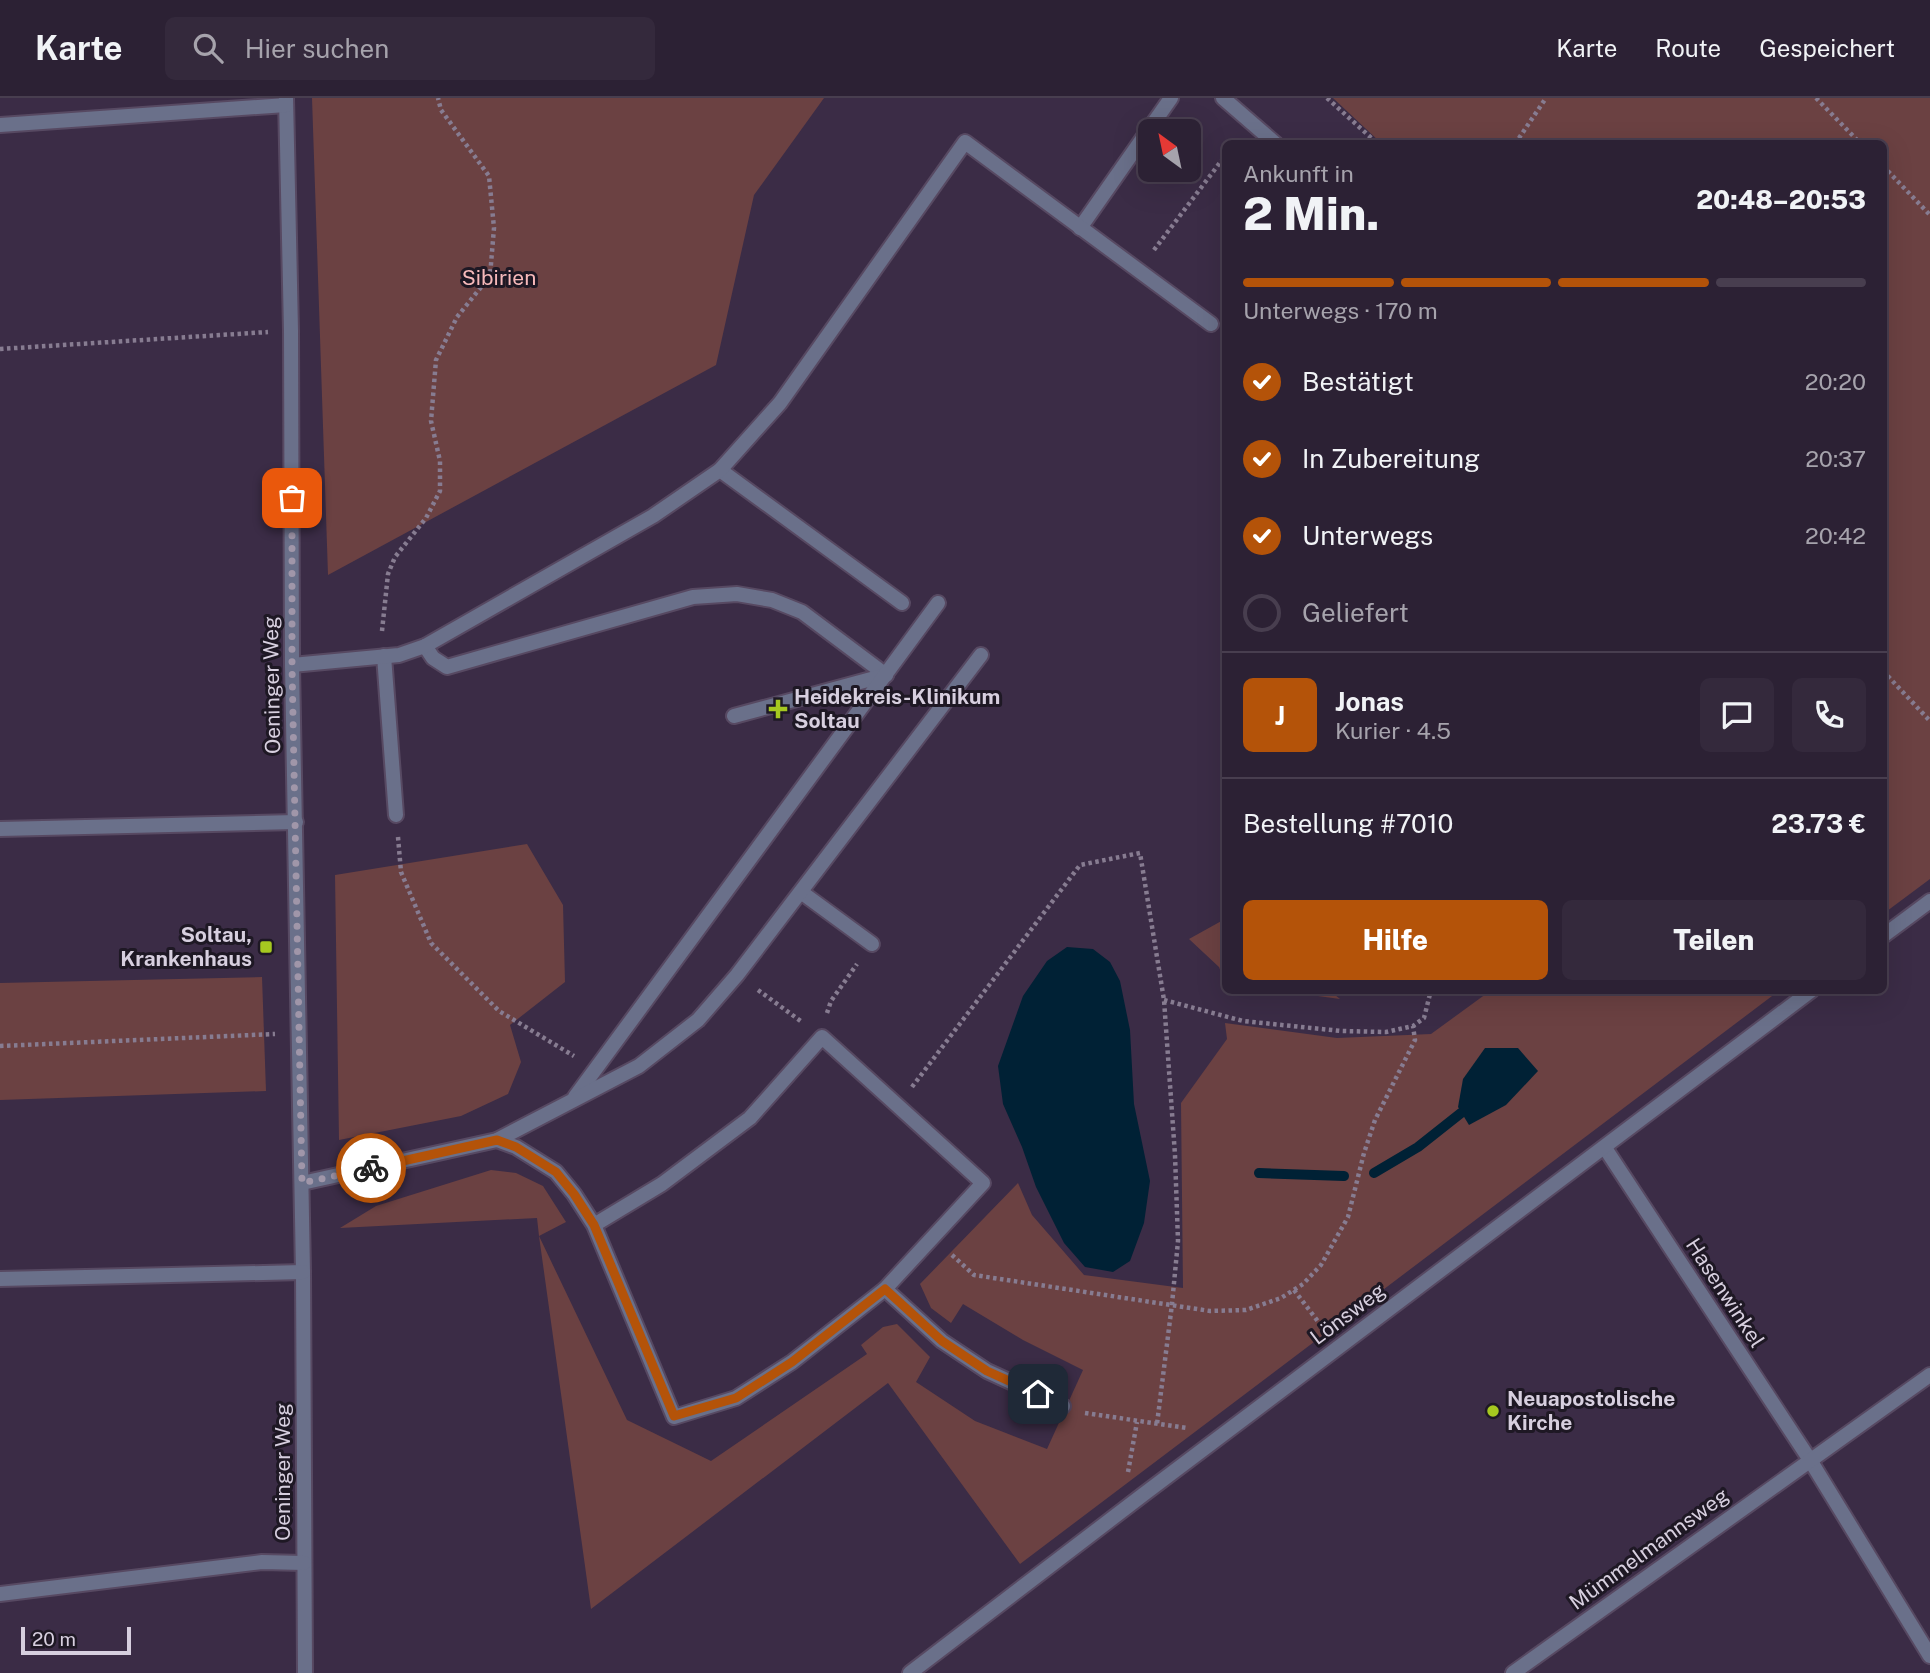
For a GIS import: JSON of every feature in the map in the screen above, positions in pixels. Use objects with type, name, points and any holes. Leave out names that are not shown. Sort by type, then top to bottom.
[{"type":"street","points":[[1080,228],[1171,98]]},
{"type":"street","points":[[1223,98],[1271,140]]},
{"type":"street","points":[[0,125],[286,102]]},
{"type":"street","name":"Oeninger Weg","points":[[286,102],[291,331],[292,665],[302,1183],[306,1673]]},
{"type":"street","points":[[292,665],[399,655],[425,646],[653,516],[720,470],[780,403],[964,142],[1211,324]]},
{"type":"street","points":[[720,470],[902,603]]},
{"type":"street","points":[[425,646],[433,658],[447,667],[693,597],[737,594],[772,600],[802,612],[886,675]]},
{"type":"street","points":[[572,1101],[938,603]]},
{"type":"street","points":[[302,1183],[497,1140],[639,1066],[698,1020],[737,975],[981,655]]},
{"type":"street","points":[[384,656],[396,815]]},
{"type":"street","points":[[734,716],[886,675]]},
{"type":"street","points":[[0,829],[296,822]]},
{"type":"street","points":[[801,892],[872,944]]},
{"type":"street","points":[[1887,933],[1930,901]]},
{"type":"street","name":"Lönsweg","points":[[910,1673],[1144,1493],[1605,1149],[1807,994]]},
{"type":"street","points":[[497,1140],[516,1147],[556,1172],[594,1225],[674,1416],[736,1398],[792,1362],[885,1289],[983,1183],[822,1037],[750,1118],[662,1184],[594,1225]]},
{"type":"street","name":"Hasenwinkel","points":[[1605,1149],[1810,1460],[1930,1656]]},
{"type":"street","points":[[0,1279],[303,1272]]},
{"type":"street","points":[[885,1289],[942,1341],[976,1363],[1063,1406]]},
{"type":"street","points":[[1810,1460],[1930,1375]]},
{"type":"street","name":"Mümmelmannsweg","points":[[1513,1673],[1810,1460]]},
{"type":"street","points":[[0,1594],[261,1562],[304,1563]]},
{"type":"path","points":[[384,656],[382,635],[388,574],[395,557],[426,518],[440,491],[440,461],[431,421],[436,360],[457,317],[490,276],[494,228],[489,176],[440,110],[438,98]]},
{"type":"path","points":[[1327,98],[1374,140]]},
{"type":"path","points":[[1518,140],[1546,98]]},
{"type":"path","points":[[1816,98],[1857,140]]},
{"type":"path","points":[[1139,271],[1222,160]]},
{"type":"path","points":[[1887,170],[1930,215]]},
{"type":"path","points":[[0,349],[291,331]]},
{"type":"path","points":[[1887,675],[1930,721]]},
{"type":"path","points":[[396,815],[401,872],[430,943],[499,1012],[596,1068]]},
{"type":"path","points":[[898,1106],[1080,865],[1140,853],[1164,1000],[1176,1168],[1178,1241],[1157,1424]]},
{"type":"path","points":[[822,1037],[822,1025],[831,1001],[872,944]]},
{"type":"path","points":[[757,989],[822,1037]]},
{"type":"path","points":[[1164,1000],[1243,1021],[1341,1031],[1386,1032],[1413,1026],[1424,1018],[1430,994]]},
{"type":"path","points":[[934,1238],[974,1275],[1210,1311],[1246,1310],[1281,1298],[1303,1284],[1321,1265],[1348,1217],[1375,1120],[1415,1040],[1413,1026]]},
{"type":"path","points":[[0,1046],[299,1033]]},
{"type":"path","points":[[1294,1290],[1338,1348]]},
{"type":"path","points":[[1063,1406],[1096,1416],[1194,1428],[1207,1446]]},
{"type":"path","points":[[1137,1422],[1128,1473],[1144,1493]]},
{"type":"green space","name":"Sibirien","points":[[312,98],[824,98],[754,195],[716,365],[328,575]]},
{"type":"green space","points":[[1333,98],[1930,98],[1930,879],[1887,911],[1887,140],[1378,140]]},
{"type":"green space","points":[[527,844],[563,905],[565,982],[510,1025],[521,1062],[508,1094],[461,1116],[339,1140],[335,875]]},
{"type":"green space","points":[[1222,921],[1222,974],[1219,967],[1189,939]]},
{"type":"green space","points":[[262,977],[266,1091],[0,1100],[0,983]]},
{"type":"green space","points":[[1303,994],[1334,994],[1340,999]]},
{"type":"green space","points":[[1486,994],[1775,994],[1020,1564],[888,1383],[591,1609],[539,1236],[627,1420],[711,1461],[867,1354],[861,1345],[883,1327],[897,1324],[930,1357],[916,1382],[975,1421],[1047,1449],[1083,1370],[1023,1340],[963,1304],[951,1323],[931,1308],[920,1284],[1018,1183],[1032,1215],[1084,1275],[1183,1288],[1181,1103],[1227,1039],[1225,1023],[1337,1038],[1431,1034]]},
{"type":"green space","points":[[491,1170],[516,1173],[543,1186],[566,1222],[539,1236],[537,1218],[340,1228],[376,1206]]},
{"type":"water","points":[[1067,947],[1093,949],[1110,962],[1120,981],[1130,1030],[1134,1104],[1150,1181],[1144,1223],[1130,1261],[1113,1272],[1085,1267],[1064,1243],[1036,1187],[1003,1104],[998,1066],[1023,996],[1047,961]]},
{"type":"water","points":[[1485,1048],[1518,1048],[1538,1071],[1506,1105],[1469,1125],[1458,1107],[1463,1079]]},
{"type":"waterway","points":[[1374,1173],[1418,1147],[1461,1113]]},
{"type":"waterway","points":[[1259,1173],[1344,1176]]},
{"type":"way so far","points":[[292,498],[292,665],[302,1183],[371,1168]]},
{"type":"place","name":"Heidekreis-Klinikum Soltau","points":[[778,709]]},
{"type":"place","name":"Soltau, Krankenhaus","points":[[266,947]]},
{"type":"place","name":"Neuapostolische Kirche","points":[[1493,1411]]},
{"type":"route","points":[[371,1168],[497,1140],[516,1147],[556,1172],[594,1225],[674,1416],[736,1398],[792,1362],[885,1289],[942,1341],[987,1371],[1038,1394]]}]
